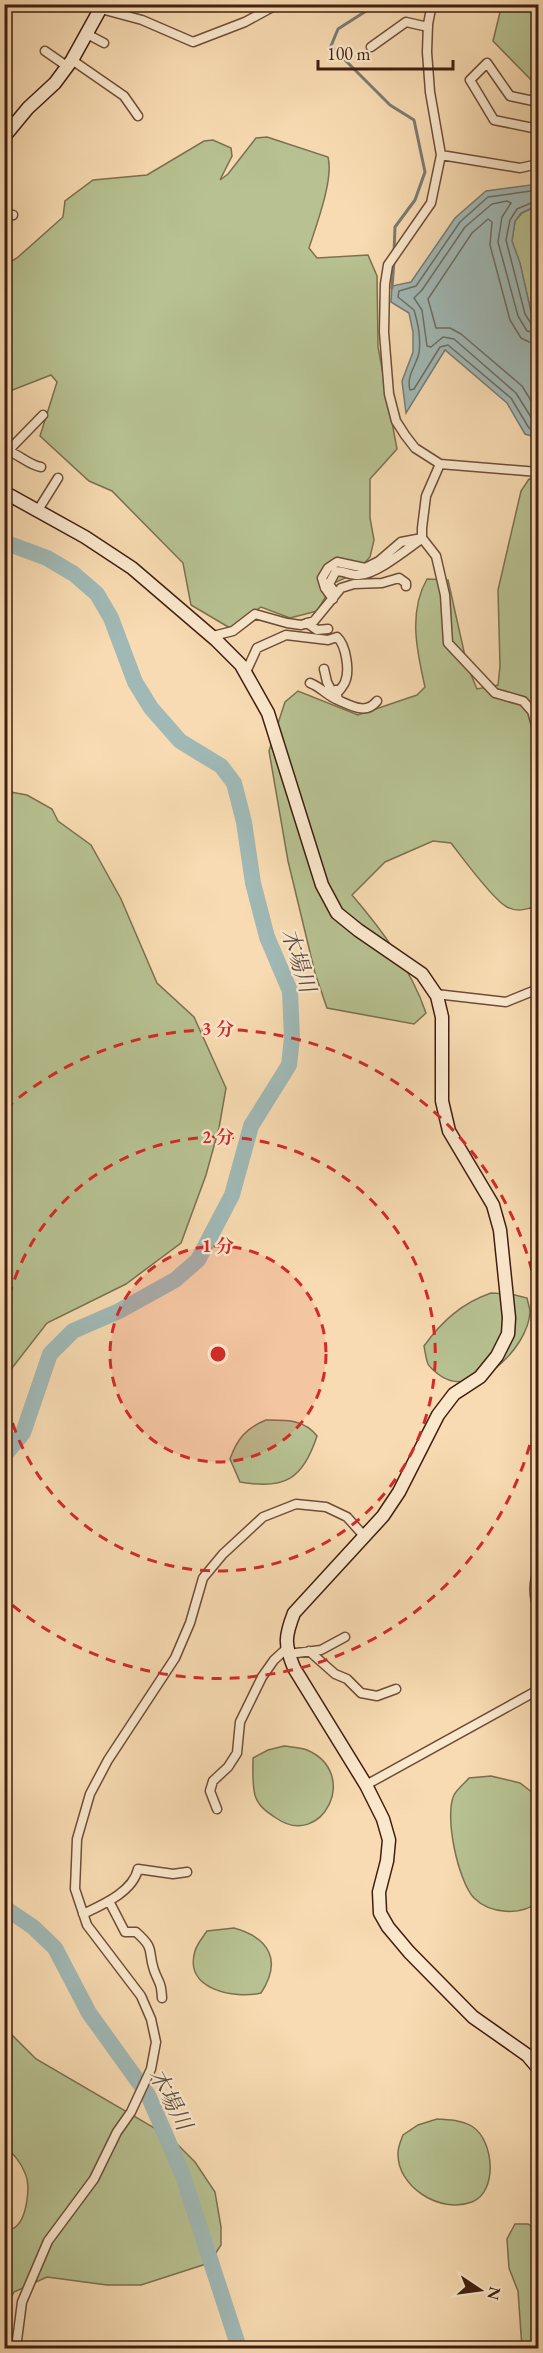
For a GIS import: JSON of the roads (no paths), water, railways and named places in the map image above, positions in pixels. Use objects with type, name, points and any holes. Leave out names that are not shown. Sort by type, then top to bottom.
[{"type":"street","points":[[4,137],[28,108],[55,83],[70,63],[102,7],[142,20],[193,42],[244,22],[278,4]]},
{"type":"street","points":[[432,4],[427,52],[429,82],[441,155],[432,203],[389,264],[385,284],[384,332],[389,394],[396,421],[405,435],[415,448],[440,464],[538,472]]},
{"type":"street","points":[[371,47],[406,22],[428,27]]},
{"type":"street","points":[[87,34],[104,43]]},
{"type":"street","points":[[45,51],[70,63],[124,96],[138,116]]},
{"type":"street","points":[[538,102],[510,96],[487,63],[470,80],[494,120],[538,129]]},
{"type":"street","points":[[441,155],[520,168],[538,164]]},
{"type":"street","points":[[41,466],[36,466],[6,451],[43,415]]},
{"type":"street","points":[[440,464],[426,496],[422,538],[436,556],[441,576],[445,596],[448,643],[495,693],[523,701],[532,711],[538,732]]},
{"type":"street","points":[[38,510],[58,478]]},
{"type":"street","points":[[4,492],[86,537],[132,568],[213,636],[241,665],[267,713],[322,885],[337,912],[358,930],[422,974],[436,994],[442,1017],[442,1101],[449,1131],[492,1205],[500,1230],[509,1318],[508,1334],[497,1356],[480,1377],[454,1394],[438,1415],[399,1492],[383,1516],[294,1613],[286,1632],[287,1651],[294,1668],[366,1785],[384,1819],[389,1840],[387,1861],[379,1892],[381,1912],[388,1927],[409,1952],[473,2017],[527,2055],[538,2068]]},
{"type":"street","points":[[334,596],[325,588],[322,578],[328,568],[337,562],[365,568],[379,561],[401,542],[422,538]]},
{"type":"street","points":[[213,636],[233,631],[255,614],[287,623],[304,624],[314,621],[341,588],[354,584],[382,583],[399,578],[405,582],[406,586]]},
{"type":"street","points":[[304,624],[317,630],[328,629]]},
{"type":"street","points":[[302,637],[304,624]]},
{"type":"street","points":[[246,672],[257,648],[286,635],[328,640],[337,638],[342,642],[348,669],[346,682],[339,691],[331,690],[324,669]]},
{"type":"street","points":[[310,683],[317,686],[328,697],[363,710],[372,707],[377,701]]},
{"type":"street","points":[[336,690],[338,700]]},
{"type":"street","points":[[436,994],[506,1002],[538,989]]},
{"type":"street","points":[[16,2349],[22,2302],[48,2241],[94,2180],[151,2070],[156,2043],[151,2019],[141,1996],[87,1924],[75,1889],[77,1839],[90,1794],[108,1760],[175,1658],[190,1623],[203,1578],[223,1554],[263,1517],[296,1504],[326,1507],[346,1517],[365,1537]]},
{"type":"street","points":[[538,1569],[535,1598],[538,1608]]},
{"type":"street","points":[[217,1809],[210,1791],[213,1781],[228,1767],[237,1753],[240,1722],[262,1677],[274,1660],[287,1651],[321,1650],[345,1637]]},
{"type":"street","points":[[309,1651],[335,1674],[347,1679],[361,1694],[377,1696],[396,1689]]},
{"type":"street","points":[[366,1785],[538,1690]]},
{"type":"street","points":[[83,1914],[109,1901],[136,1876],[138,1869],[173,1874],[187,1872]]},
{"type":"street","points":[[109,1901],[125,1932],[136,1932],[152,1950],[154,1971],[161,1982],[162,1998]]},
{"type":"water","points":[[538,184],[538,205],[521,213],[515,221],[512,241],[520,263],[531,312],[538,325],[538,438],[525,434],[507,403],[445,350],[406,413],[402,381],[413,352],[413,332],[409,313],[391,302],[392,286],[411,282],[455,218],[486,191]]},
{"type":"waterway","points":[[377,4],[338,29],[331,46],[390,105],[414,120],[425,172],[415,200],[395,227],[394,252]]},
{"type":"waterway","points":[[392,288],[394,261]]},
{"type":"waterway","name":"木場川","points":[[4,542],[47,558],[74,574],[97,594],[111,618],[135,682],[151,708],[180,741],[221,766],[234,783],[244,822],[253,883],[267,937],[290,991],[292,1038],[289,1065],[251,1126],[232,1195],[198,1260],[175,1280],[119,1311],[73,1331],[50,1354],[23,1433],[4,1456]]},
{"type":"waterway","name":"木場川","points":[[4,1905],[33,1927],[55,1948],[89,2013],[148,2095],[182,2173],[239,2348]]}]
